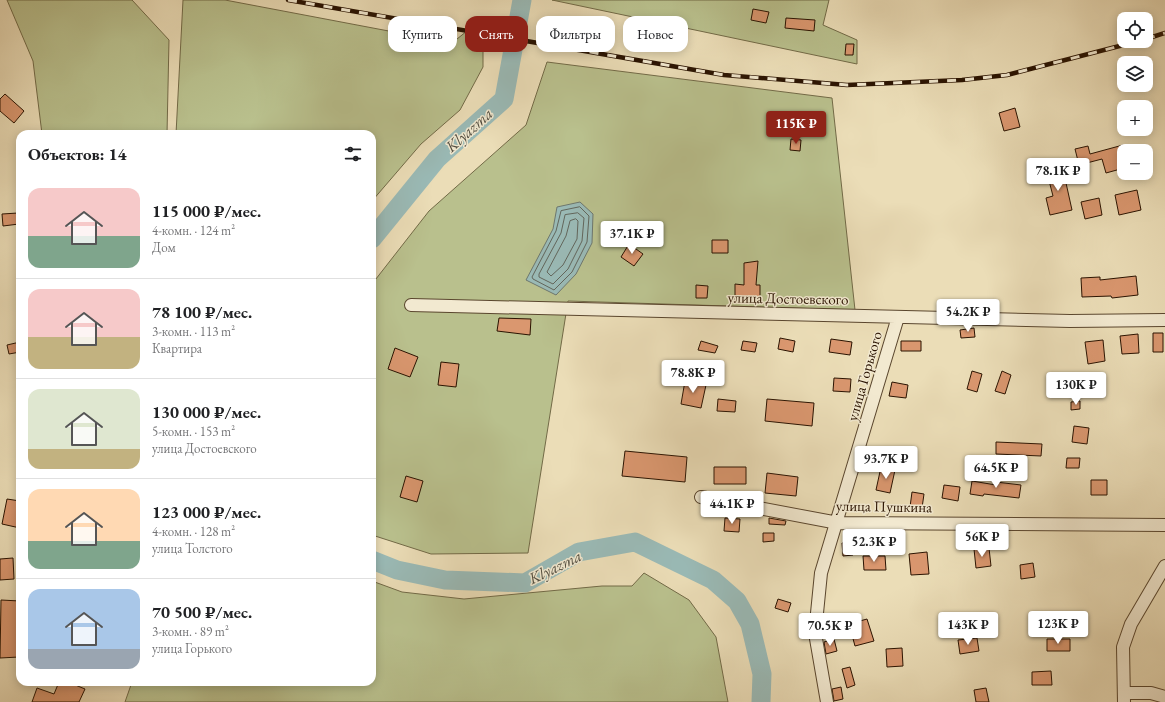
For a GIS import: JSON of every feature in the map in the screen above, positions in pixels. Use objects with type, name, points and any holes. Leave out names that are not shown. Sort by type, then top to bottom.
[{"type":"street","name":"улица Достоевского","points":[[411,305],[1070,321],[1165,320]]},
{"type":"street","name":"улица Горького","points":[[827,702],[815,633],[821,574],[838,523],[898,317]]},
{"type":"street","name":"улица Пушкина","points":[[701,497],[838,523],[1165,525]]},
{"type":"street","points":[[1165,566],[1132,624],[1124,647],[1124,697],[1151,693],[1165,697]]},
{"type":"green space","points":[[7,0],[132,0],[169,40],[167,130],[42,130],[33,61]]},
{"type":"green space","points":[[183,0],[225,0],[388,31],[388,52],[457,52],[457,39],[465,33],[465,52],[483,52],[483,67],[460,110],[421,144],[376,196],[376,130],[176,130]]},
{"type":"green space","points":[[552,0],[829,0],[823,25],[857,40],[857,64],[688,29],[688,16],[628,16]]},
{"type":"green space","points":[[547,62],[832,98],[855,310],[568,301],[528,553],[431,554],[376,536],[376,279],[429,211],[526,125]]},
{"type":"green space","points":[[644,573],[689,600],[716,637],[728,702],[125,702],[131,686],[376,686],[376,582],[402,592],[464,599],[602,586],[632,586]]},
{"type":"water","points":[[580,202],[593,214],[592,243],[576,274],[556,295],[526,280],[553,229],[557,207]]},
{"type":"building","points":[[753,9],[769,12],[766,23],[751,20]]},
{"type":"building","points":[[786,18],[815,20],[814,31],[785,28]]},
{"type":"building","points":[[846,44],[854,44],[853,55],[845,55]]},
{"type":"building","points":[[5,94],[24,111],[14,123],[0,111],[0,99]]},
{"type":"building","points":[[1015,108],[1020,127],[1004,131],[999,113]]},
{"type":"building","points":[[791,139],[801,140],[800,151],[790,150]]},
{"type":"building","points":[[1088,146],[1090,154],[1117,147],[1117,170],[1106,173],[1102,159],[1079,165],[1075,149]]},
{"type":"building","points":[[1062,165],[1072,210],[1050,215],[1046,198],[1053,196],[1046,169]]},
{"type":"building","points":[[1137,190],[1141,210],[1119,215],[1115,195]]},
{"type":"building","points":[[1099,198],[1102,215],[1085,219],[1081,202]]},
{"type":"building","points":[[16,213],[16,224],[3,226],[2,214]]},
{"type":"building","points":[[712,240],[728,240],[728,253],[712,253]]},
{"type":"building","points":[[629,244],[643,254],[634,266],[621,257]]},
{"type":"building","points":[[758,261],[756,285],[760,285],[760,302],[735,302],[735,284],[744,285],[744,263]]},
{"type":"building","points":[[1136,276],[1138,295],[1112,298],[1111,296],[1082,297],[1081,278],[1100,277],[1100,280]]},
{"type":"building","points":[[696,285],[708,286],[707,298],[696,298]]},
{"type":"building","points":[[499,318],[531,319],[530,335],[497,331]]},
{"type":"building","points":[[974,328],[975,337],[961,338],[960,330]]},
{"type":"building","points":[[1153,333],[1163,333],[1163,352],[1153,352]]},
{"type":"building","points":[[1138,334],[1139,353],[1122,354],[1120,336]]},
{"type":"building","points":[[780,338],[795,341],[793,352],[778,349]]},
{"type":"building","points":[[831,339],[852,342],[850,355],[829,352]]},
{"type":"building","points":[[1103,340],[1105,361],[1088,364],[1085,342]]},
{"type":"building","points":[[701,341],[718,346],[715,353],[698,350]]},
{"type":"building","points":[[743,341],[757,343],[755,352],[741,350]]},
{"type":"building","points":[[901,341],[921,341],[921,351],[901,351]]},
{"type":"building","points":[[16,343],[16,353],[9,354],[7,345]]},
{"type":"building","points":[[395,348],[418,357],[410,377],[388,369]]},
{"type":"building","points":[[441,362],[459,364],[456,387],[438,385]]},
{"type":"building","points":[[972,371],[982,374],[977,392],[967,389]]},
{"type":"building","points":[[1002,371],[1011,375],[1005,394],[995,391]]},
{"type":"building","points":[[834,378],[851,379],[850,392],[833,391]]},
{"type":"building","points":[[685,381],[706,385],[701,408],[681,404]]},
{"type":"building","points":[[892,382],[908,385],[906,398],[889,396]]},
{"type":"building","points":[[718,399],[736,401],[735,412],[717,411]]},
{"type":"building","points":[[767,399],[814,403],[812,426],[765,421]]},
{"type":"building","points":[[1080,401],[1080,409],[1071,410],[1071,402]]},
{"type":"building","points":[[1074,426],[1089,428],[1087,444],[1072,442]]},
{"type":"building","points":[[996,442],[1042,444],[1041,456],[996,454]]},
{"type":"building","points":[[625,451],[687,457],[685,482],[622,476]]},
{"type":"building","points":[[1067,458],[1080,458],[1079,468],[1066,468]]},
{"type":"building","points":[[714,467],[746,467],[746,484],[714,484]]},
{"type":"building","points":[[881,467],[895,470],[890,493],[876,490]]},
{"type":"building","points":[[767,473],[798,477],[796,496],[765,493]]},
{"type":"building","points":[[406,476],[423,481],[417,502],[400,497]]},
{"type":"building","points":[[1091,480],[1107,480],[1107,495],[1091,495]]},
{"type":"building","points":[[972,481],[996,485],[996,482],[1021,485],[1019,498],[970,494]]},
{"type":"building","points":[[944,485],[960,487],[958,501],[942,498]]},
{"type":"building","points":[[912,492],[924,494],[922,508],[910,507]]},
{"type":"building","points":[[7,499],[16,500],[16,527],[2,524]]},
{"type":"building","points":[[725,518],[740,519],[739,532],[724,531]]},
{"type":"building","points":[[769,518],[786,521],[785,525],[769,524]]},
{"type":"building","points":[[763,533],[774,533],[774,541],[763,542]]},
{"type":"building","points":[[851,542],[853,555],[843,556],[842,543]]},
{"type":"building","points":[[989,548],[991,566],[976,568],[974,549]]},
{"type":"building","points":[[927,552],[929,574],[911,575],[909,554]]},
{"type":"building","points":[[863,556],[885,556],[886,570],[864,570]]},
{"type":"building","points":[[13,558],[14,579],[0,580],[0,559]]},
{"type":"building","points":[[1033,563],[1035,577],[1021,579],[1020,565]]},
{"type":"building","points":[[778,599],[791,603],[788,612],[775,608]]},
{"type":"building","points":[[1,600],[16,601],[16,657],[0,658]]},
{"type":"building","points":[[867,619],[874,641],[855,646],[849,624]]},
{"type":"building","points":[[977,638],[979,651],[960,654],[958,640]]},
{"type":"building","points":[[834,639],[837,651],[826,654],[824,642]]},
{"type":"building","points":[[1047,639],[1070,639],[1070,651],[1047,651]]},
{"type":"building","points":[[902,648],[903,666],[887,667],[886,649]]},
{"type":"building","points":[[850,667],[855,685],[847,688],[842,669]]},
{"type":"building","points":[[1051,671],[1052,685],[1032,685],[1032,672]]},
{"type":"building","points":[[57,686],[78,686],[85,689],[79,702],[32,702],[37,688],[54,694]]},
{"type":"building","points":[[841,687],[843,699],[834,701],[832,689]]},
{"type":"building","points":[[986,688],[989,702],[976,702],[974,690]]},
{"type":"waterway","name":"Klyazma","points":[[376,234],[437,159],[504,99],[522,0]]},
{"type":"waterway","name":"Klyazma","points":[[376,562],[397,570],[445,580],[525,583],[579,552],[635,542],[713,580],[737,601],[750,624],[762,674],[761,702]]},
{"type":"railway","points":[[288,0],[724,75],[847,85],[962,80],[1007,75],[1117,47]]},
{"type":"railway","points":[[1153,37],[1165,33]]}]
